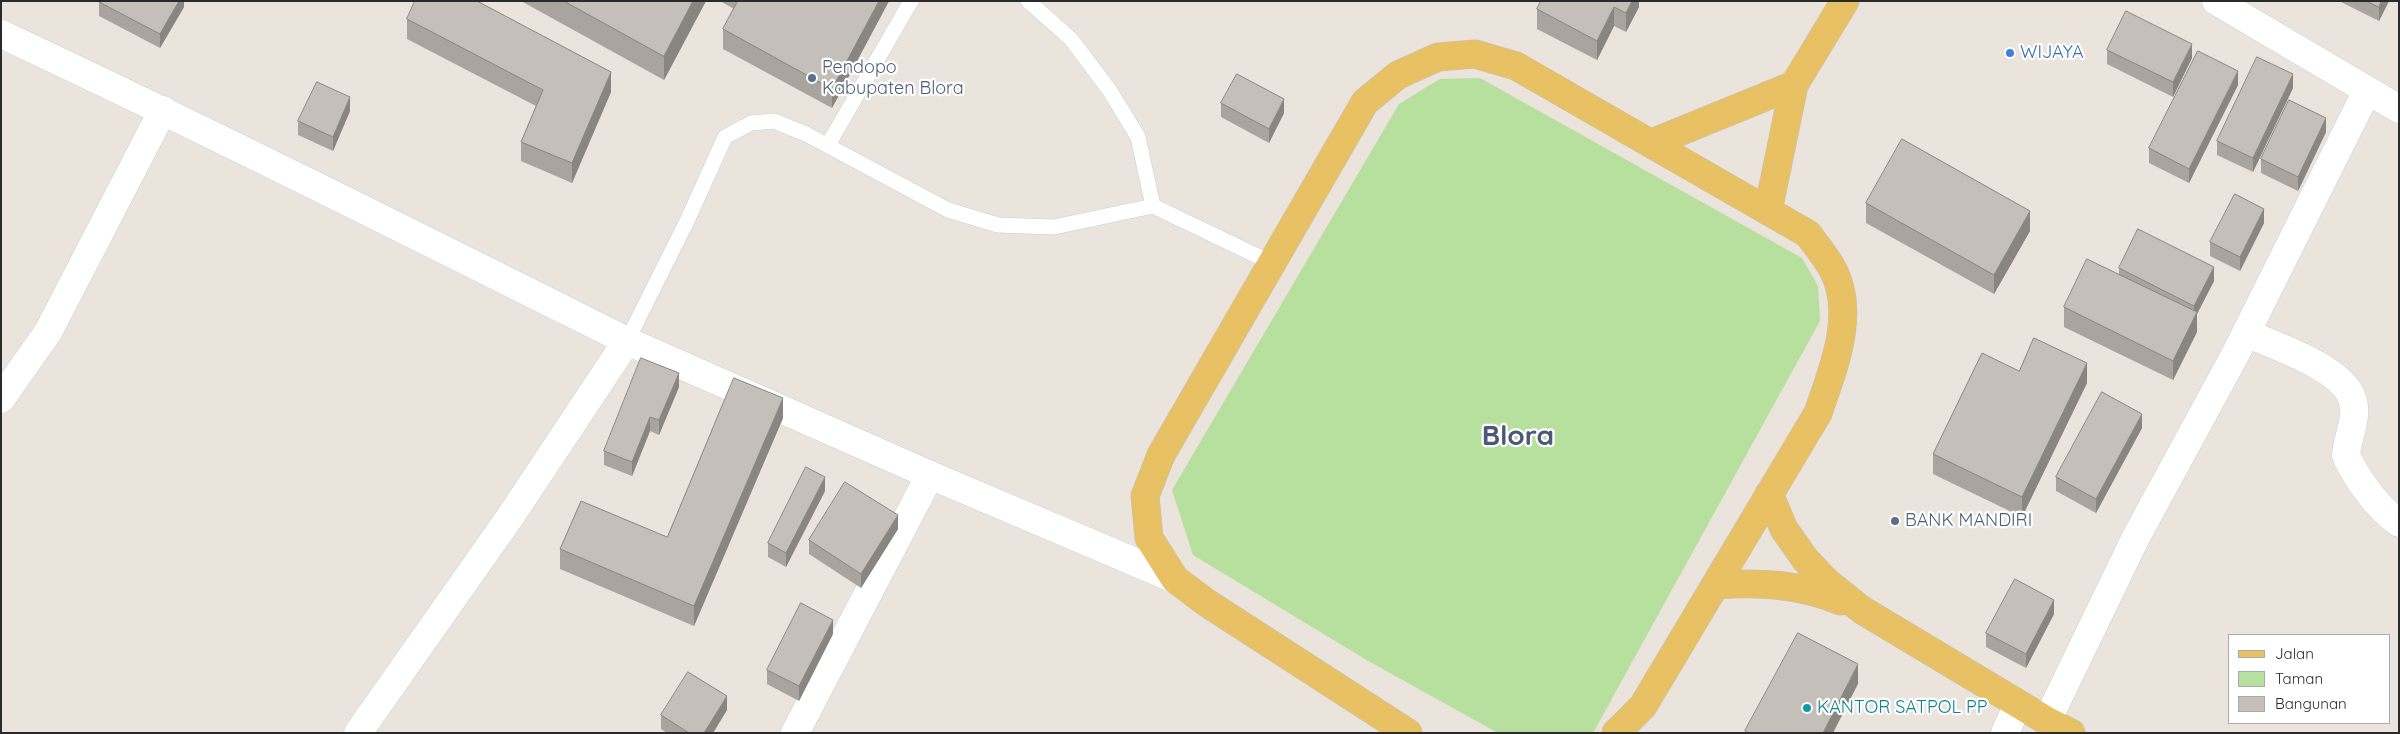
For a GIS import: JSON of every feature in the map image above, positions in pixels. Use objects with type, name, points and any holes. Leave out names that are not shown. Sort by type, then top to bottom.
[{"type":"main road","points":[[1768,211],[1794,85],[1845,1]]},
{"type":"main road","points":[[2216,1],[2399,109]]},
{"type":"main road","points":[[1,34],[163,110],[627,341],[930,475],[1175,579],[1207,603],[1408,733]]},
{"type":"main road","points":[[1175,579],[1149,538],[1145,496],[1161,455],[1365,102],[1398,75],[1438,57],[1475,54],[1516,66],[1808,234],[1833,270],[1844,307],[1836,360],[1818,412],[1643,706],[1616,733]]},
{"type":"main road","points":[[1652,143],[1794,85]]},
{"type":"main road","points":[[2047,721],[2136,537],[2246,333],[2367,91]]},
{"type":"main road","points":[[1,399],[48,332],[163,110]]},
{"type":"main road","points":[[2246,333],[2322,367],[2341,381],[2352,398],[2354,414],[2346,455],[2355,471],[2386,514],[2399,523]]},
{"type":"main road","points":[[358,733],[510,517],[627,341]]},
{"type":"main road","points":[[795,733],[930,475]]},
{"type":"main road","points":[[1769,494],[1784,529],[1805,559],[1827,582],[1862,610],[2018,704],[2071,733]]},
{"type":"main road","points":[[1716,585],[1752,582],[1790,586],[1819,592],[1862,610]]},
{"type":"main road","points":[[2005,733],[2018,704]]},
{"type":"lane","points":[[828,145],[912,1]]},
{"type":"lane","points":[[1028,1],[1071,39],[1110,91],[1138,137],[1153,206]]},
{"type":"lane","points":[[627,341],[687,221],[725,138],[751,123],[774,121],[828,145],[948,210],[998,225],[1054,227],[1153,206],[1272,263]]},
{"type":"green space","points":[[1480,78],[1802,258],[1818,286],[1820,321],[1593,733],[1498,733],[1370,662],[1193,555],[1172,490],[1399,104],[1440,79]]},
{"type":"building","points":[[99,1],[179,1],[160,34]]},
{"type":"building","points":[[415,1],[477,1],[611,72],[572,163],[521,142],[543,90],[407,19]]},
{"type":"building","points":[[564,1],[693,1],[664,56]]},
{"type":"building","name":"Pendopo Kabupaten Blora","points":[[738,1],[879,1],[832,89],[723,29]]},
{"type":"building","points":[[1541,1],[1632,1],[1626,13],[1614,7],[1597,41],[1537,9]]},
{"type":"building","points":[[2367,1],[2381,1],[2379,7]]},
{"type":"building","points":[[2126,11],[2192,44],[2173,82],[2107,50]]},
{"type":"building","points":[[2198,51],[2238,71],[2189,169],[2149,148]]},
{"type":"building","points":[[2257,57],[2293,74],[2253,158],[2217,141]]},
{"type":"building","points":[[1237,74],[1284,99],[1269,129],[1221,103]]},
{"type":"building","points":[[317,82],[350,97],[333,137],[298,121]]},
{"type":"building","points":[[2289,100],[2326,118],[2298,177],[2261,159]]},
{"type":"building","points":[[1902,139],[2030,211],[1994,275],[1866,203]]},
{"type":"building","points":[[2235,194],[2264,209],[2240,257],[2210,242]]},
{"type":"building","points":[[2138,229],[2214,267],[2194,306],[2119,268]]},
{"type":"building","points":[[2087,259],[2197,312],[2173,361],[2064,307]]},
{"type":"building","points":[[2034,338],[2087,363],[2022,497],[1933,454],[1982,353],[2019,371]]},
{"type":"building","points":[[641,358],[679,373],[659,420],[650,417],[632,462],[604,451]]},
{"type":"building","points":[[734,378],[783,398],[694,606],[560,549],[581,501],[667,537]]},
{"type":"building","points":[[2102,392],[2142,414],[2096,499],[2056,477]]},
{"type":"building","points":[[806,467],[825,477],[786,553],[768,543]]},
{"type":"building","points":[[845,482],[898,515],[861,574],[809,540]]},
{"type":"building","points":[[2015,579],[2054,600],[2026,654],[1986,633]]},
{"type":"building","points":[[801,603],[833,620],[799,686],[767,670]]},
{"type":"building","name":"KANTOR SATPOL PP","points":[[1798,633],[1858,664],[1823,733],[1749,733],[1745,731]]},
{"type":"building","points":[[688,672],[727,696],[704,733],[689,733],[661,715]]},
{"type":"place","name":"WIJAYA","points":[[2010,53]]},
{"type":"place","name":"Pendopo Kabupaten Blora","points":[[812,78]]},
{"type":"place","name":"BANK MANDIRI","points":[[1895,521]]},
{"type":"place","name":"KANTOR SATPOL PP","points":[[1807,708]]},
{"type":"district","name":"Blora","points":[[1518,437]]}]
